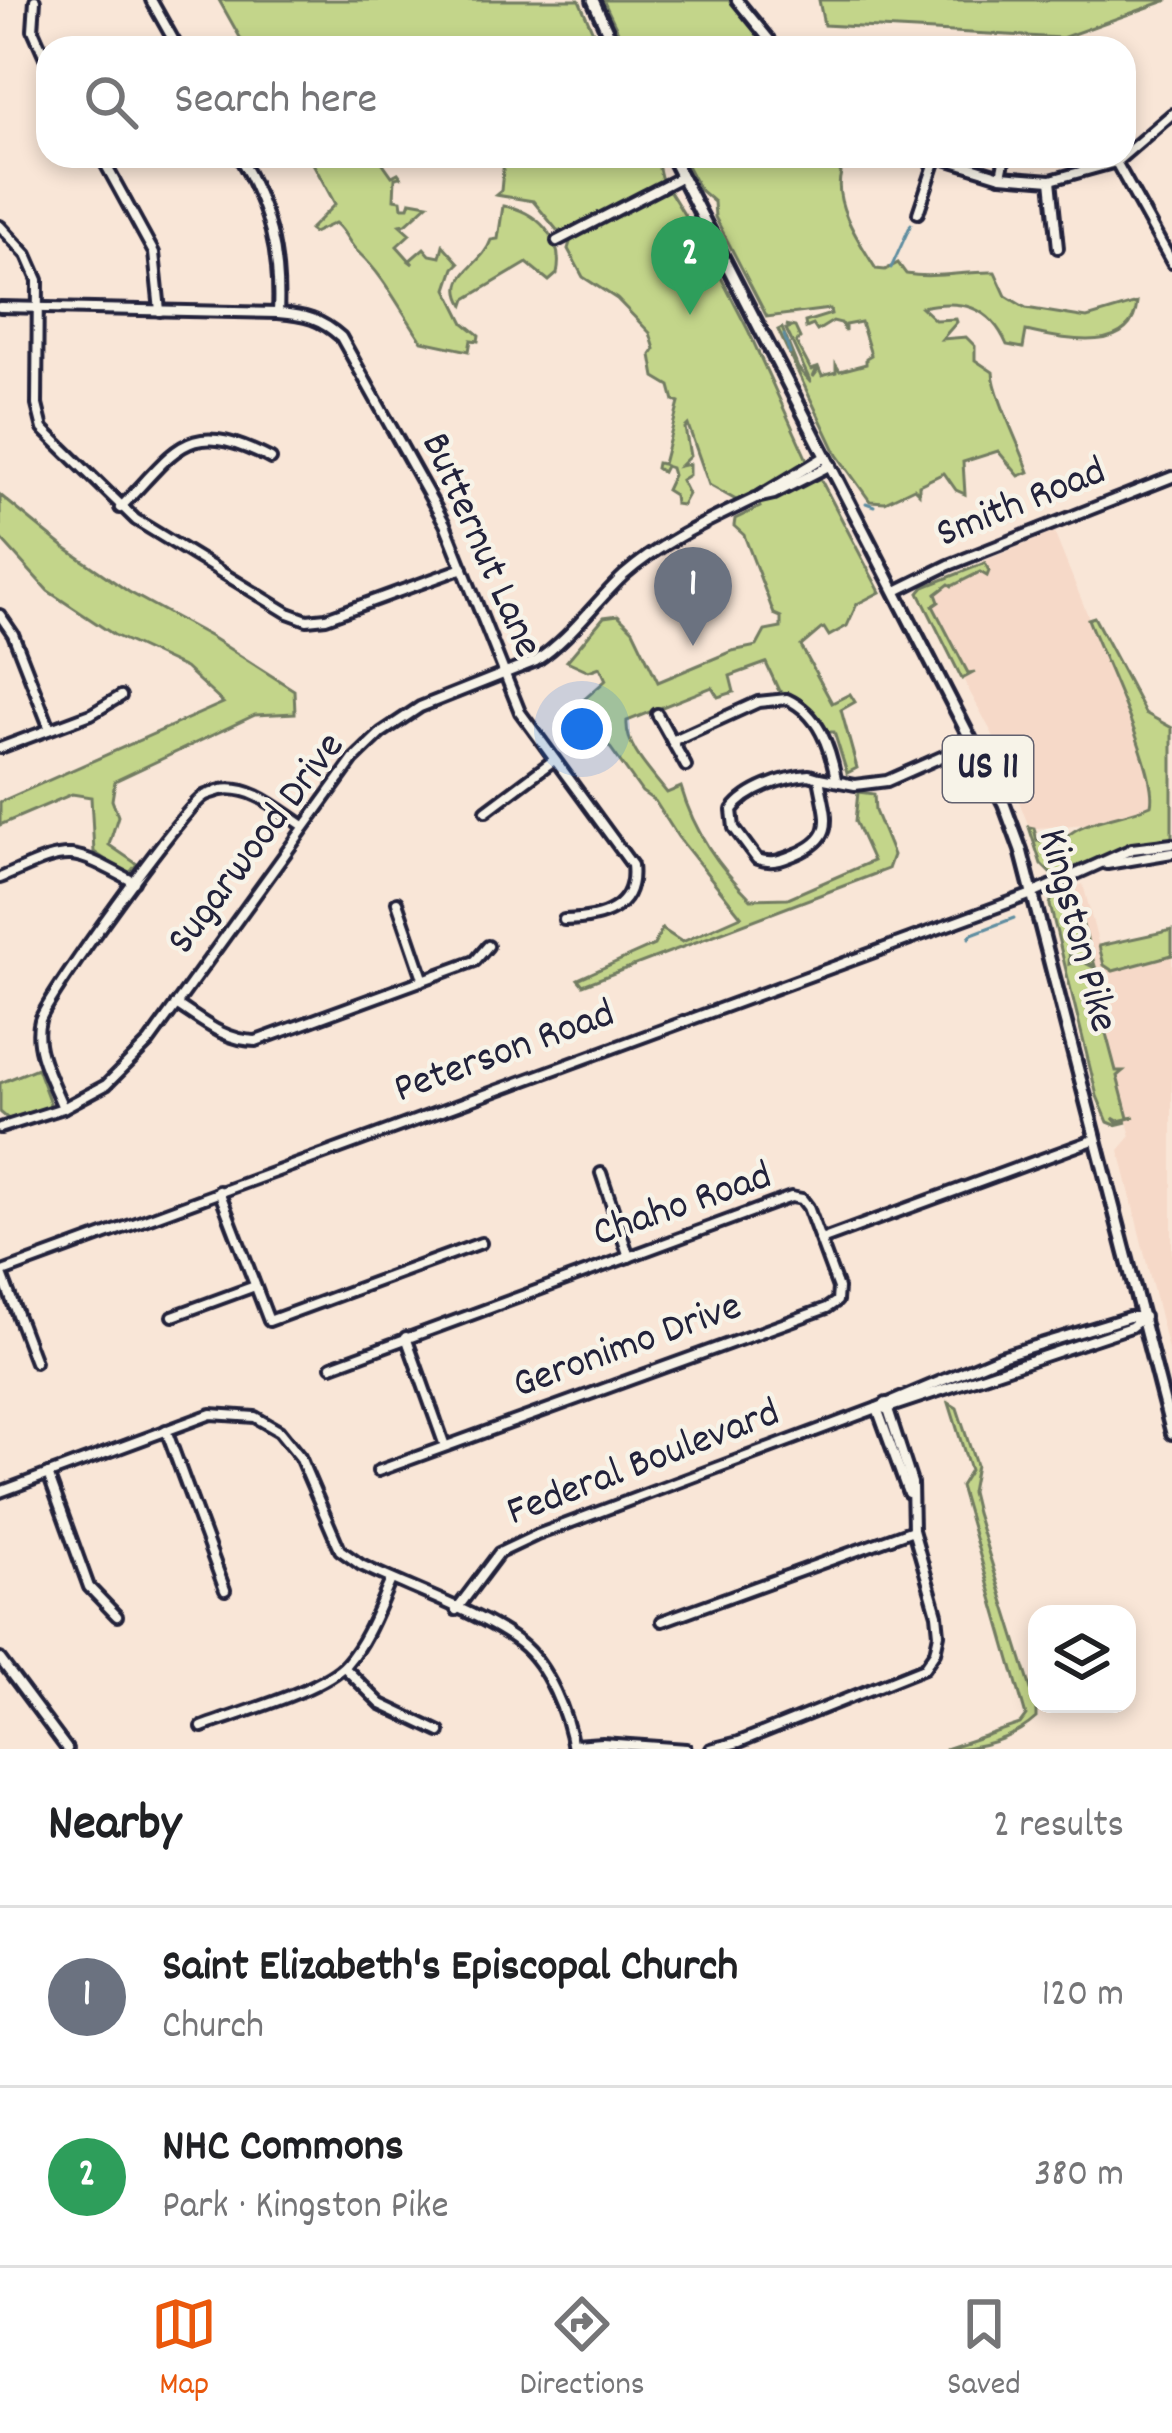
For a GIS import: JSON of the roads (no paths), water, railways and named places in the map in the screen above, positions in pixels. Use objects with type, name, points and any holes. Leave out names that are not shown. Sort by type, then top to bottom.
[{"type":"main road","points":[[593,0],[610,36]]},
{"type":"main road","name":"Kingston Pike","points":[[677,168],[1004,804],[1032,893],[1172,1433]]},
{"type":"street","points":[[35,0],[36,37]]},
{"type":"street","points":[[151,0],[171,36]]},
{"type":"street","points":[[737,0],[766,36]]},
{"type":"street","points":[[1136,145],[1172,114]]},
{"type":"street","points":[[108,168],[154,253],[160,311]]},
{"type":"street","points":[[246,168],[261,195],[276,243],[278,314]]},
{"type":"street","points":[[918,213],[932,168]]},
{"type":"street","points":[[975,168],[1001,176],[1051,180],[1095,168]]},
{"type":"street","points":[[1001,176],[1003,168]]},
{"type":"street","points":[[1120,168],[1171,260]]},
{"type":"street","points":[[556,241],[682,177]]},
{"type":"street","points":[[1051,180],[1058,248]]},
{"type":"street","points":[[0,226],[27,255],[38,280],[37,405],[43,429],[120,508],[287,613],[307,620],[326,618],[464,568]]},
{"type":"street","name":"Butternut Lane","points":[[0,307],[307,316],[341,337],[430,493],[520,712],[632,865],[629,897],[616,909],[590,919],[565,920]]},
{"type":"street","points":[[120,508],[177,450],[196,440],[219,437],[271,459]]},
{"type":"street","name":"Sugarwood Drive","points":[[0,1128],[63,1108],[106,1085],[149,1042],[353,760],[381,733],[420,707],[504,675],[553,650],[650,554],[829,460]]},
{"type":"street","name":"Smith Road","points":[[896,591],[949,565],[1172,477]]},
{"type":"street","points":[[0,616],[13,634],[50,729]]},
{"type":"street","points":[[0,748],[91,714],[121,696]]},
{"type":"street","points":[[672,741],[758,702],[787,699],[813,719],[824,736],[836,779]]},
{"type":"street","points":[[657,714],[686,766]]},
{"type":"street","points":[[819,778],[824,838],[781,860],[757,859],[732,823],[738,802],[794,776],[836,779],[855,785],[887,782],[974,742]]},
{"type":"street","points":[[486,811],[554,760]]},
{"type":"street","points":[[63,1108],[38,1042],[50,998],[202,796],[236,789],[254,794],[304,826]]},
{"type":"street","points":[[1100,866],[1132,849],[1172,844]]},
{"type":"street","name":"Sugarwood Drive","points":[[0,878],[66,853],[83,855],[134,882]]},
{"type":"street","points":[[1100,866],[1172,853]]},
{"type":"street","name":"Peterson Road","points":[[0,1272],[1100,866]]},
{"type":"street","points":[[397,902],[423,978]]},
{"type":"street","points":[[176,1004],[219,1032],[239,1041],[256,1041],[475,961],[488,946]]},
{"type":"street","name":"Chaho Road","points":[[332,1366],[791,1197],[802,1199],[808,1207],[821,1240],[1097,1138]]},
{"type":"street","points":[[601,1173],[629,1257]]},
{"type":"street","points":[[219,1191],[269,1321],[481,1243]]},
{"type":"street","name":"Geronimo Drive","points":[[378,1471],[826,1308],[836,1300],[838,1288],[821,1240]]},
{"type":"street","points":[[0,1272],[35,1362]]},
{"type":"street","points":[[173,1316],[255,1286]]},
{"type":"street","name":"Federal Boulevard","points":[[456,1610],[499,1552],[884,1407],[1001,1356],[1129,1317],[1144,1317]]},
{"type":"street","points":[[406,1337],[445,1446]]},
{"type":"street","points":[[711,1749],[924,1667],[935,1652],[939,1634],[913,1530],[911,1501],[884,1407]]},
{"type":"street","points":[[0,1492],[211,1414],[255,1417],[279,1431],[300,1457],[340,1550],[391,1580],[501,1630],[532,1655],[555,1696],[573,1747],[602,1743],[686,1749]]},
{"type":"street","points":[[166,1430],[225,1590]]},
{"type":"street","points":[[48,1474],[89,1587],[117,1616]]},
{"type":"street","points":[[662,1621],[913,1530]]},
{"type":"street","points":[[202,1727],[326,1680],[344,1667],[360,1645],[391,1580]]},
{"type":"street","points":[[0,1659],[67,1749]]},
{"type":"street","points":[[344,1667],[381,1704],[440,1732]]},
{"type":"waterway","points":[[891,268],[911,224]]},
{"type":"waterway","points":[[784,335],[790,354]]},
{"type":"waterway","points":[[866,503],[874,506]]},
{"type":"waterway","points":[[969,938],[1014,918]]},
{"type":"place","name":"NHC Commons","points":[[690,315]]},
{"type":"place","name":"Saint Elizabeth's Episcopal Church","points":[[693,646]]}]
